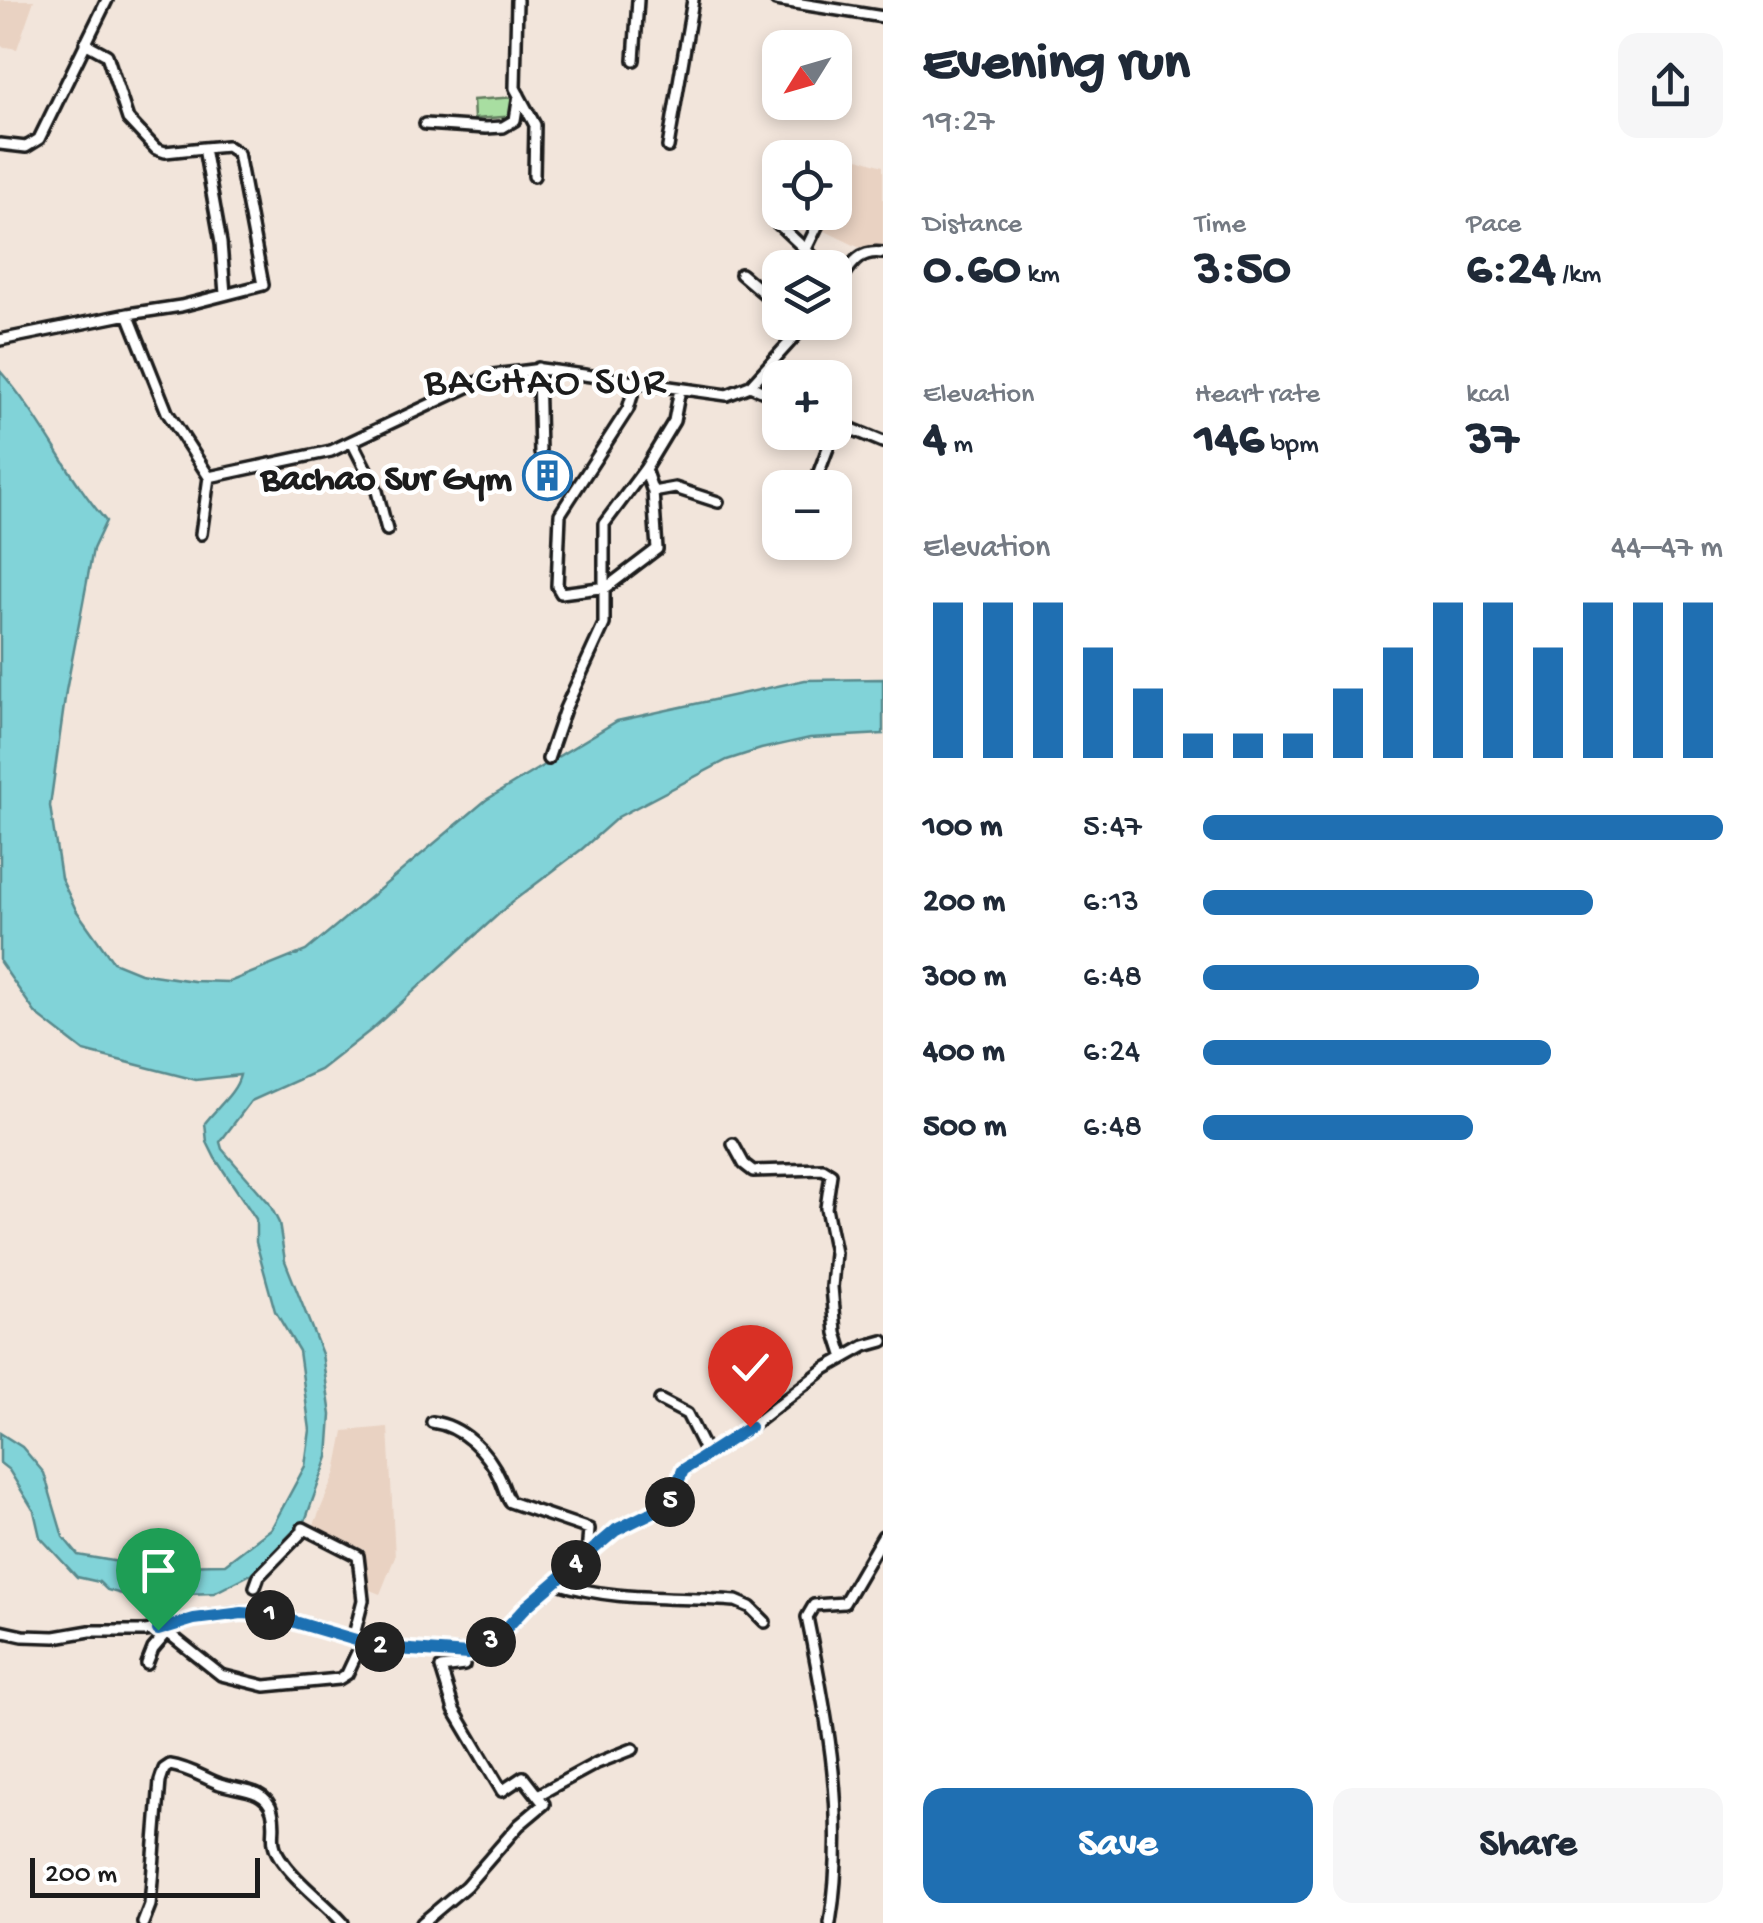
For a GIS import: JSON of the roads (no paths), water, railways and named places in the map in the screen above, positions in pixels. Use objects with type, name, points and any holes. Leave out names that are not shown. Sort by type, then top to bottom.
[{"type":"street","points":[[0,144],[26,147],[39,140],[108,0]]},
{"type":"street","points":[[517,0],[515,88],[536,124],[534,176]]},
{"type":"street","points":[[634,60],[638,0]]},
{"type":"street","points":[[668,146],[692,0]]},
{"type":"street","points":[[776,0],[883,17]]},
{"type":"street","points":[[0,340],[259,288],[264,280],[238,153],[227,146],[156,150],[128,118],[106,54],[85,43]]},
{"type":"street","points":[[425,124],[503,127],[515,120],[519,95]]},
{"type":"street","points":[[204,148],[225,294]]},
{"type":"street","points":[[785,230],[806,249],[815,230]]},
{"type":"street","points":[[852,264],[868,250],[883,252]]},
{"type":"street","points":[[741,274],[762,292]]},
{"type":"street","points":[[128,314],[166,412],[209,477],[201,534]]},
{"type":"street","points":[[209,477],[332,451],[493,375],[538,368],[727,394],[750,386],[790,340]]},
{"type":"street","points":[[538,368],[540,453]]},
{"type":"street","points":[[636,382],[628,409],[560,514],[558,590],[562,593],[607,587],[657,549],[653,492],[645,469]]},
{"type":"street","points":[[750,386],[762,391]]},
{"type":"street","points":[[548,759],[565,709],[604,624],[604,524],[674,422],[680,389]]},
{"type":"street","points":[[852,432],[883,442]]},
{"type":"street","points":[[352,442],[377,491],[387,530]]},
{"type":"street","points":[[653,492],[675,488],[718,502]]},
{"type":"street","points":[[733,1144],[744,1164],[753,1171],[823,1168],[831,1174],[826,1208],[834,1253],[836,1333],[844,1358]]},
{"type":"street","points":[[0,1631],[54,1637],[169,1630],[194,1619],[242,1613],[271,1615],[383,1648],[468,1654],[498,1637],[526,1607],[616,1530],[669,1504],[678,1475],[844,1358],[883,1341]]},
{"type":"street","points":[[660,1400],[687,1414],[707,1454]]},
{"type":"street","points":[[432,1422],[446,1424],[469,1438],[500,1479],[510,1502],[589,1529],[586,1556]]},
{"type":"street","points":[[169,1630],[221,1675],[265,1686],[339,1679],[347,1674],[363,1600],[358,1556],[304,1529],[259,1576],[254,1587]]},
{"type":"street","points":[[830,1923],[838,1805],[830,1728],[807,1617],[814,1606],[844,1603],[883,1536]]},
{"type":"street","points":[[557,1583],[605,1595],[736,1602],[750,1607],[765,1622]]},
{"type":"street","points":[[147,1664],[153,1649],[169,1630]]},
{"type":"street","points":[[422,1923],[466,1886],[519,1825],[544,1804],[523,1777],[502,1791],[454,1710],[441,1668],[464,1665],[457,1652]]},
{"type":"street","points":[[538,1795],[597,1763],[633,1749]]},
{"type":"street","points":[[143,1923],[150,1905],[160,1781],[170,1765],[190,1768],[219,1784],[246,1789],[264,1799],[273,1814],[274,1848],[284,1864],[343,1923]]},
{"type":"water","points":[[0,371],[106,521],[93,549],[66,691],[50,806],[61,878],[76,910],[113,962],[140,973],[229,982],[306,951],[486,800],[617,721],[805,680],[883,679],[883,734],[810,738],[761,749],[727,760],[618,817],[512,902],[371,1030],[320,1070],[251,1101],[220,1142],[269,1203],[279,1223],[285,1261],[322,1354],[331,1415],[328,1457],[304,1524],[286,1546],[255,1572],[214,1593],[129,1596],[77,1577],[40,1537],[34,1511],[9,1470],[0,1463],[0,1433],[22,1447],[44,1473],[63,1537],[78,1555],[148,1567],[156,1573],[169,1565],[225,1564],[271,1529],[305,1466],[310,1430],[299,1351],[275,1311],[256,1242],[256,1219],[207,1142],[205,1123],[230,1094],[240,1075],[196,1080],[84,1051],[36,1014],[0,962]]},
{"type":"place","name":"Bachao Sur Gym","points":[[547,475]]},
{"type":"district","name":"BACHAO SUR","points":[[546,377]]}]
